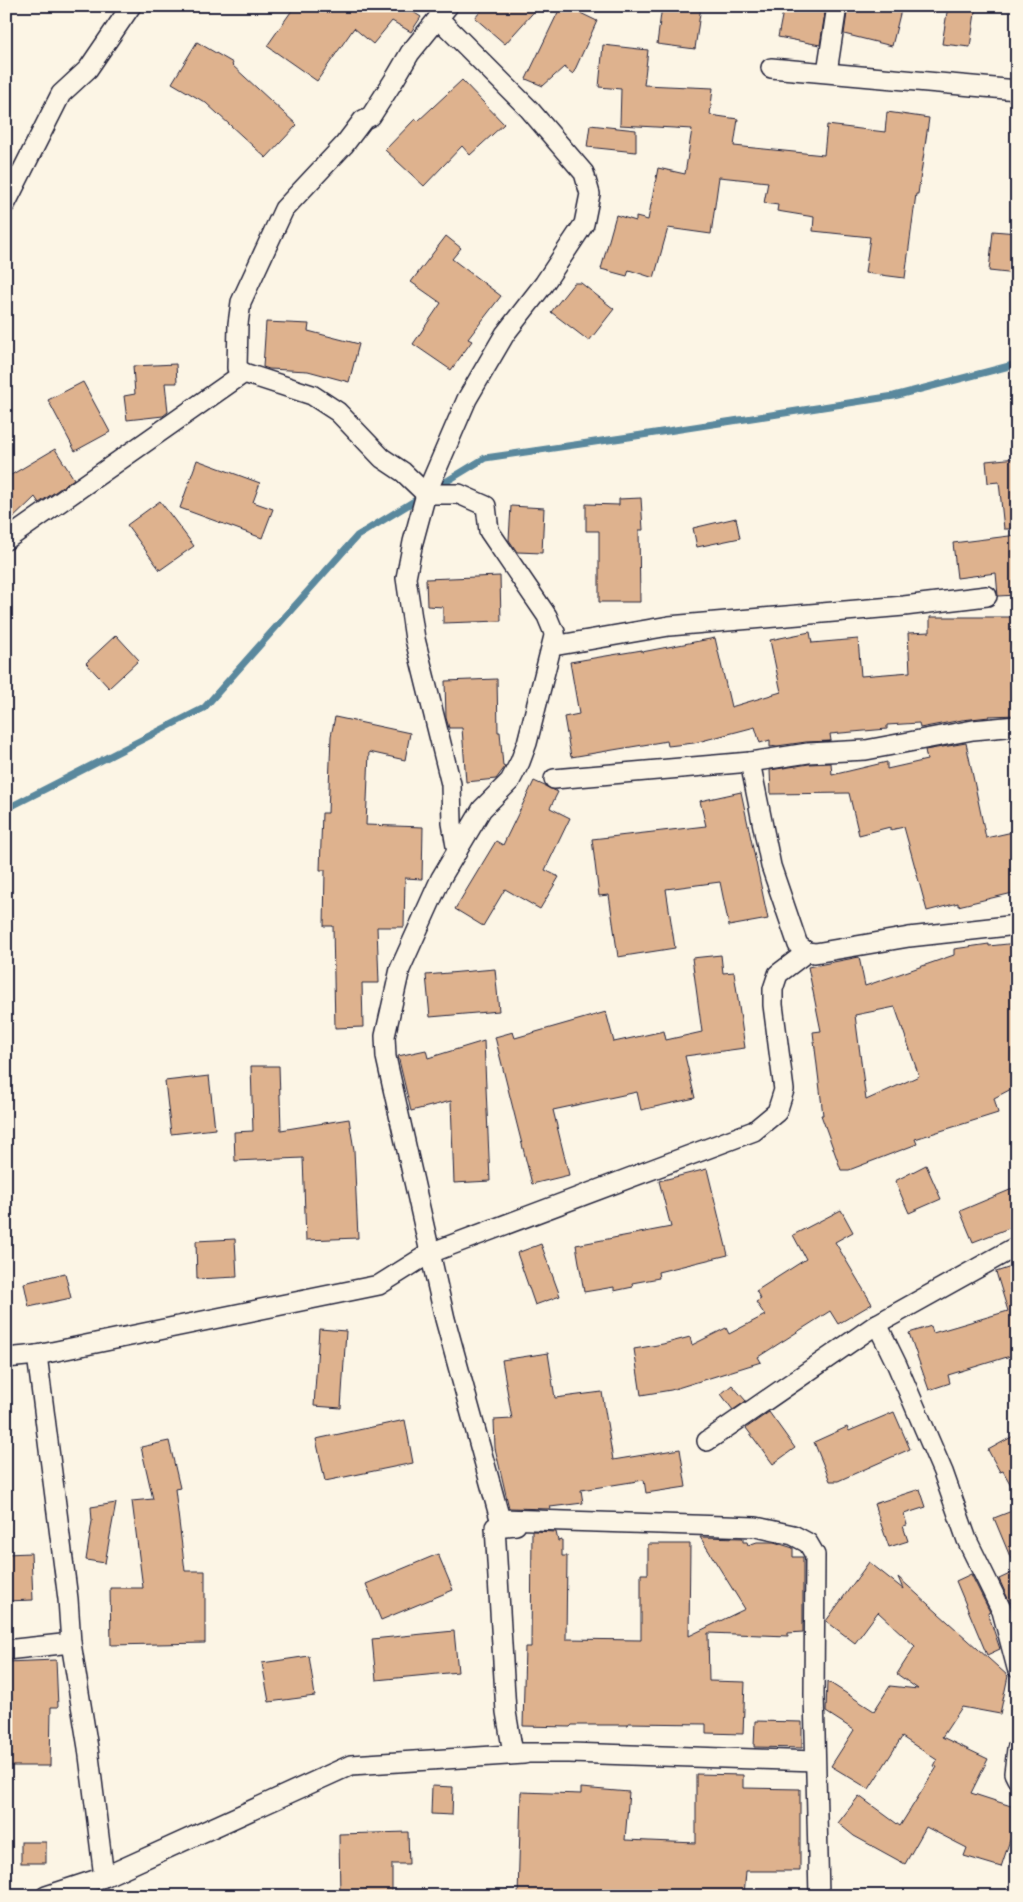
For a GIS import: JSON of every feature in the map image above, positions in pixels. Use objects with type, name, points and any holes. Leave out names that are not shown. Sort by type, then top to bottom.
[{"type":"street","points":[[6,203],[61,94],[88,69],[131,6]]},
{"type":"street","points":[[827,72],[836,6]]},
{"type":"street","points":[[457,852],[452,823],[451,784],[415,639],[406,578],[413,542],[426,494],[466,399],[505,334],[544,284],[584,224],[590,194],[584,173],[443,12],[410,53],[371,116],[363,120],[344,145],[284,209],[241,302],[238,324],[237,368],[244,373],[312,395],[338,412],[382,458],[403,472],[426,494],[459,494],[486,506],[489,531],[547,616],[559,645],[670,626],[904,606],[987,596]]},
{"type":"street","points":[[771,68],[1017,90]]},
{"type":"street","points":[[6,540],[244,373]]},
{"type":"street","points":[[555,632],[527,743],[520,762],[510,781],[482,809],[441,878],[400,969],[385,1036],[386,1057],[445,1319],[500,1519],[756,1527],[793,1535],[808,1543],[815,1556],[815,1761],[819,1896]]},
{"type":"street","points":[[554,779],[750,762],[808,753],[866,750],[973,730],[1017,726]]},
{"type":"street","points":[[750,762],[771,866],[798,944],[807,952],[815,953],[909,937],[1017,926]]},
{"type":"street","points":[[6,1358],[37,1355],[379,1285],[430,1253],[754,1131],[776,1112],[784,1090],[774,1006],[774,988],[778,974],[807,952]]},
{"type":"street","points":[[707,1440],[877,1324],[1017,1246]]},
{"type":"street","points":[[877,1324],[898,1365],[942,1472],[967,1540],[1002,1611],[1017,1668]]},
{"type":"street","points":[[37,1355],[68,1599],[71,1643],[88,1748],[104,1877]]},
{"type":"street","points":[[560,1521],[495,1527],[506,1712],[513,1753],[815,1761]]},
{"type":"street","points":[[6,1650],[71,1643]]},
{"type":"street","points":[[1017,1749],[1014,1773],[1017,1779]]},
{"type":"street","points":[[46,1896],[104,1877],[351,1764],[548,1753]]},
{"type":"building","points":[[295,6],[404,6],[421,17],[411,32],[392,21],[373,44],[354,28],[317,81],[267,46]]},
{"type":"building","points":[[485,6],[539,6],[505,44],[475,18]]},
{"type":"building","points":[[561,6],[566,6],[597,21],[573,74],[564,67],[543,86],[526,79]]},
{"type":"building","points":[[662,6],[701,6],[695,49],[657,44]]},
{"type":"building","points":[[784,6],[826,6],[820,45],[778,37]]},
{"type":"building","points":[[848,6],[902,6],[892,46],[844,34]]},
{"type":"building","points":[[948,6],[976,6],[970,47],[942,44]]},
{"type":"building","points":[[197,42],[233,63],[232,65],[297,125],[266,158],[206,103],[172,83]]},
{"type":"building","points":[[603,45],[648,50],[644,85],[713,88],[710,115],[738,119],[734,146],[824,155],[827,125],[885,132],[887,112],[929,118],[918,194],[916,194],[905,278],[865,273],[870,237],[813,231],[814,217],[777,211],[778,205],[764,203],[768,182],[719,177],[711,234],[668,228],[654,278],[629,270],[627,276],[601,269],[616,215],[636,221],[636,217],[648,220],[658,168],[685,174],[692,129],[620,125],[621,89],[599,87]]},
{"type":"building","points":[[462,80],[504,124],[470,155],[462,146],[424,186],[385,150],[415,119],[418,121]]},
{"type":"building","points":[[590,125],[636,130],[636,152],[587,147]]},
{"type":"building","points":[[993,231],[1017,233],[1017,274],[989,271]]},
{"type":"building","points":[[446,236],[461,248],[452,259],[501,296],[468,339],[472,341],[451,370],[413,344],[441,303],[411,282]]},
{"type":"building","points":[[574,283],[581,283],[614,309],[589,341],[551,312]]},
{"type":"building","points":[[266,322],[309,324],[308,331],[359,344],[349,382],[308,371],[263,367]]},
{"type":"building","points":[[176,364],[177,383],[165,383],[168,412],[163,416],[127,420],[124,396],[135,394],[133,366]]},
{"type":"building","points":[[83,382],[110,432],[75,451],[48,400]]},
{"type":"building","points":[[55,449],[74,479],[39,503],[35,497],[6,525],[6,478]]},
{"type":"building","points":[[1017,458],[1017,529],[1004,529],[999,482],[988,483],[986,461]]},
{"type":"building","points":[[197,460],[260,483],[253,502],[273,509],[262,538],[180,508]]},
{"type":"building","points":[[641,498],[643,530],[639,530],[640,602],[599,602],[599,531],[586,531],[586,504],[619,505],[619,499]]},
{"type":"building","points":[[160,501],[194,546],[160,570],[127,525]]},
{"type":"building","points":[[511,506],[544,508],[542,553],[517,552],[509,540]]},
{"type":"building","points":[[736,518],[740,538],[697,547],[693,528]]},
{"type":"building","points":[[1017,535],[1017,595],[998,596],[996,573],[957,578],[953,543]]},
{"type":"building","points":[[500,576],[501,621],[443,623],[443,607],[427,606],[426,579]]},
{"type":"building","points":[[930,617],[1014,617],[1017,650],[1017,715],[989,716],[920,728],[919,723],[887,725],[887,729],[830,734],[831,741],[770,747],[770,740],[760,743],[755,727],[694,743],[668,746],[667,741],[571,757],[564,717],[579,714],[570,662],[642,650],[642,652],[715,638],[731,707],[781,692],[770,640],[810,632],[812,643],[858,639],[861,676],[910,672],[908,633],[930,632]]},
{"type":"building","points":[[116,635],[139,660],[109,688],[86,663]]},
{"type":"building","points":[[497,679],[498,732],[500,732],[503,766],[505,767],[496,779],[466,782],[462,728],[449,728],[446,718],[445,681]]},
{"type":"building","points":[[335,717],[410,733],[405,760],[369,752],[366,825],[423,827],[422,879],[405,878],[404,927],[377,927],[379,983],[362,983],[363,1027],[335,1028],[333,926],[324,926],[325,870],[320,870],[322,813],[328,813],[331,736]]},
{"type":"building","points":[[966,743],[986,838],[1017,831],[1017,892],[958,906],[958,903],[927,911],[904,827],[890,830],[890,827],[859,835],[849,793],[771,794],[770,770],[809,764],[831,763],[832,775],[887,762],[887,769],[927,760],[925,750]]},
{"type":"building","points":[[534,781],[558,792],[550,808],[570,818],[545,870],[559,877],[540,909],[505,889],[483,926],[455,909],[496,841],[503,845]]},
{"type":"building","points":[[741,792],[768,919],[729,926],[720,882],[666,889],[675,948],[618,957],[609,895],[599,896],[592,839],[706,826],[700,801]]},
{"type":"building","points":[[1017,943],[1017,1086],[994,1098],[998,1113],[915,1139],[917,1144],[849,1170],[841,1170],[821,1115],[823,1115],[813,1032],[821,1031],[808,967],[859,957],[865,986],[954,955],[954,949],[989,944],[989,946]],"holes":[[[895,1007],[919,1076],[866,1100],[855,1015]]]},
{"type":"building","points":[[721,955],[723,973],[734,972],[745,1048],[685,1056],[695,1098],[641,1110],[637,1092],[553,1110],[569,1175],[532,1184],[495,1037],[513,1032],[515,1038],[606,1012],[614,1042],[664,1031],[666,1040],[702,1032],[692,958]]},
{"type":"building","points":[[495,969],[499,1011],[430,1017],[426,975]]},
{"type":"building","points":[[484,1041],[490,1181],[454,1183],[451,1101],[411,1111],[398,1056],[426,1050],[428,1058]]},
{"type":"building","points":[[251,1066],[279,1066],[281,1130],[349,1119],[354,1150],[358,1238],[306,1240],[303,1158],[235,1161],[234,1132],[253,1131]]},
{"type":"building","points":[[209,1076],[215,1129],[171,1134],[165,1081]]},
{"type":"building","points":[[926,1165],[941,1199],[909,1213],[895,1181]]},
{"type":"building","points":[[707,1169],[728,1255],[658,1272],[659,1278],[632,1283],[633,1287],[614,1291],[614,1287],[584,1292],[576,1245],[671,1227],[659,1181]]},
{"type":"building","points":[[1017,1187],[1017,1225],[973,1242],[960,1211]]},
{"type":"building","points":[[841,1210],[853,1232],[835,1242],[872,1304],[838,1324],[830,1311],[758,1357],[761,1362],[671,1390],[641,1395],[634,1349],[690,1337],[692,1345],[726,1328],[729,1334],[765,1315],[756,1302],[761,1299],[756,1291],[806,1259],[793,1235]]},
{"type":"building","points":[[235,1239],[237,1277],[197,1279],[196,1241]]},
{"type":"building","points":[[541,1244],[560,1296],[535,1305],[517,1253]]},
{"type":"building","points":[[1017,1265],[1017,1354],[948,1375],[950,1383],[929,1390],[909,1333],[931,1326],[933,1333],[1008,1311],[996,1272]]},
{"type":"building","points":[[65,1273],[71,1298],[29,1307],[24,1283]]},
{"type":"building","points":[[319,1329],[346,1331],[341,1408],[314,1406]]},
{"type":"building","points":[[548,1353],[555,1398],[602,1392],[613,1460],[680,1449],[686,1487],[646,1493],[644,1480],[581,1490],[583,1503],[550,1507],[551,1509],[509,1508],[495,1448],[494,1420],[512,1419],[502,1360]]},
{"type":"building","points":[[732,1385],[746,1401],[733,1410],[721,1394]]},
{"type":"building","points":[[769,1412],[795,1448],[773,1464],[746,1428]]},
{"type":"building","points":[[894,1412],[910,1449],[838,1481],[830,1481],[814,1442],[847,1427],[849,1431]]},
{"type":"building","points":[[405,1420],[413,1463],[325,1481],[316,1439]]},
{"type":"building","points":[[1017,1434],[1017,1496],[1003,1471],[1000,1472],[988,1450]]},
{"type":"building","points":[[169,1441],[180,1488],[175,1489],[185,1571],[205,1571],[205,1643],[111,1645],[110,1588],[143,1588],[132,1501],[153,1499],[141,1447]]},
{"type":"building","points":[[920,1489],[926,1507],[904,1514],[907,1525],[903,1526],[908,1541],[889,1547],[874,1504]]},
{"type":"building","points":[[116,1503],[105,1563],[86,1560],[92,1521],[91,1507]]},
{"type":"building","points":[[1017,1509],[1017,1600],[1010,1603],[999,1579],[1016,1571],[994,1518]]},
{"type":"building","points":[[532,1531],[556,1532],[558,1541],[562,1540],[562,1556],[567,1556],[566,1639],[641,1640],[641,1574],[648,1574],[648,1544],[690,1544],[689,1636],[745,1609],[700,1537],[743,1538],[743,1542],[747,1542],[748,1545],[757,1542],[774,1542],[793,1548],[793,1557],[803,1557],[803,1632],[788,1633],[788,1636],[708,1633],[709,1681],[745,1682],[743,1734],[706,1733],[706,1724],[628,1723],[628,1725],[572,1725],[570,1727],[523,1726],[525,1647],[531,1647]]},
{"type":"building","points":[[31,1553],[33,1600],[6,1601],[6,1554]]},
{"type":"building","points":[[438,1554],[453,1590],[381,1620],[366,1584]]},
{"type":"building","points":[[869,1562],[903,1589],[898,1577],[1008,1676],[1000,1714],[962,1707],[942,1737],[988,1759],[971,1793],[1017,1808],[1017,1819],[1001,1867],[964,1856],[967,1848],[926,1827],[905,1864],[854,1836],[838,1823],[859,1796],[900,1826],[937,1767],[934,1766],[937,1760],[902,1737],[869,1789],[831,1766],[854,1730],[826,1712],[827,1681],[874,1711],[890,1686],[918,1689],[897,1674],[915,1646],[878,1612],[855,1643],[826,1621]]},
{"type":"building","points":[[971,1574],[990,1612],[988,1613],[1000,1649],[987,1655],[956,1581]]},
{"type":"building","points":[[454,1631],[458,1672],[376,1680],[372,1639]]},
{"type":"building","points":[[309,1656],[315,1696],[269,1702],[262,1663]]},
{"type":"building","points":[[56,1660],[58,1707],[51,1707],[50,1766],[7,1766],[6,1662]]},
{"type":"building","points":[[755,1721],[802,1722],[802,1748],[754,1747]]},
{"type":"building","points":[[696,1774],[743,1775],[743,1788],[800,1789],[800,1871],[746,1871],[744,1896],[518,1896],[521,1792],[581,1794],[581,1788],[629,1792],[625,1840],[696,1843]]},
{"type":"building","points":[[432,1786],[453,1787],[452,1815],[431,1814]]},
{"type":"building","points":[[408,1832],[409,1864],[392,1864],[392,1896],[340,1896],[339,1834]]},
{"type":"building","points":[[21,1842],[46,1842],[46,1863],[21,1863]]},
{"type":"waterway","points":[[434,489],[485,458],[894,396],[1017,364]]},
{"type":"waterway","points":[[6,809],[204,708],[357,536],[421,497]]}]
